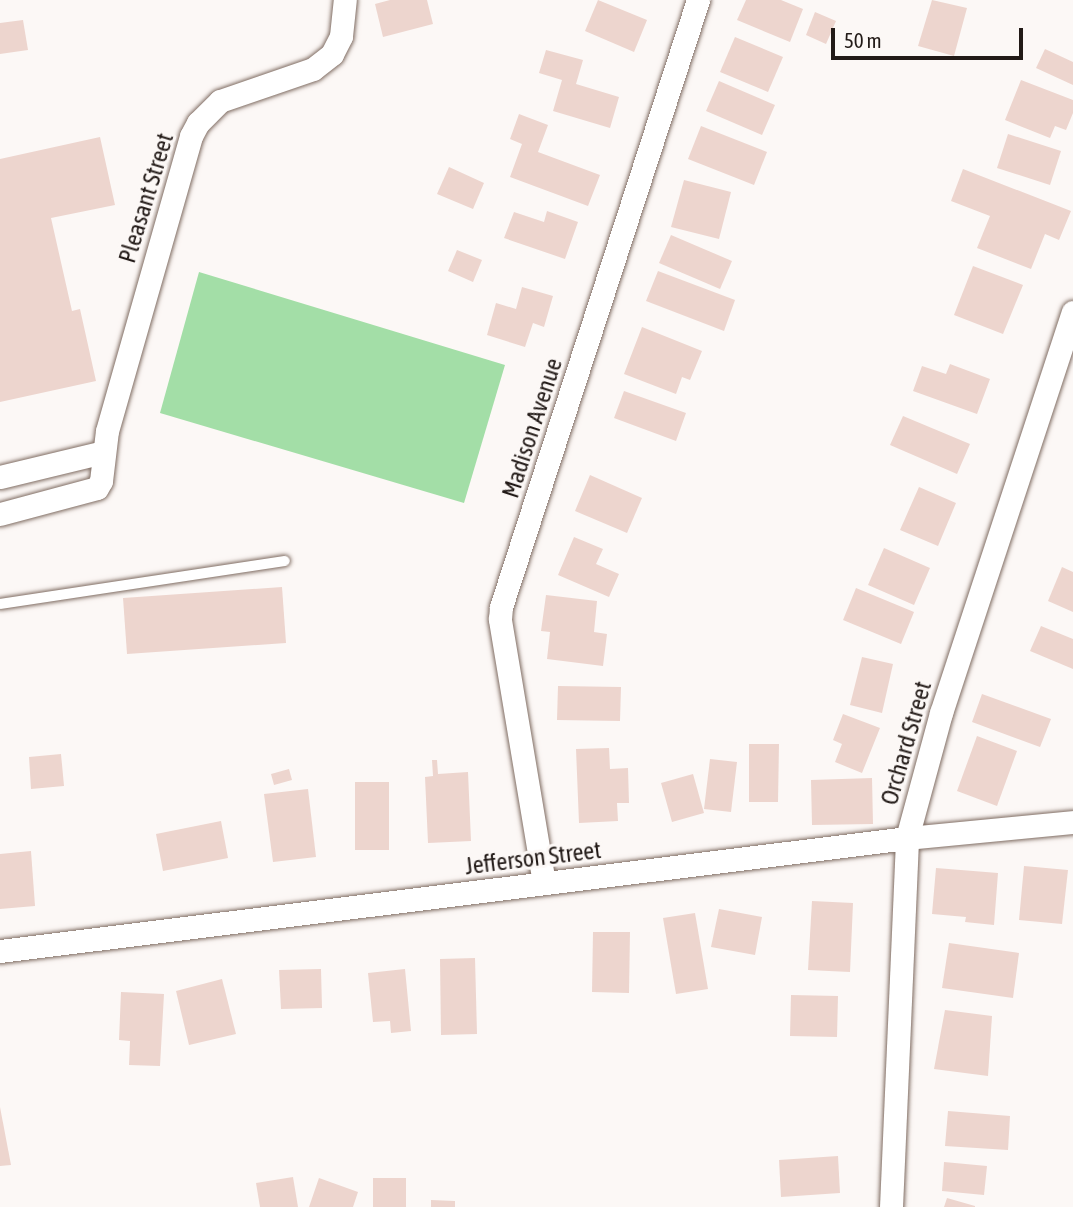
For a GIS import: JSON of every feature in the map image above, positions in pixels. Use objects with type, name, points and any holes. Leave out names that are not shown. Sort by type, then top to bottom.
[{"type":"street","name":"Pleasant Street","points":[[0,514],[91,492],[101,481],[103,453],[171,199],[198,123],[220,100],[313,69],[332,54],[341,36],[345,0]]},
{"type":"street","name":"Madison Avenue","points":[[544,883],[500,619],[501,607],[698,0]]},
{"type":"street","name":"Orchard Street","points":[[891,1207],[907,838],[941,713],[1073,312]]},
{"type":"street","points":[[0,477],[103,453]]},
{"type":"street","name":"Jefferson Street","points":[[0,951],[907,838],[1073,822]]},
{"type":"lane","points":[[0,604],[285,561]]},
{"type":"green space","points":[[199,272],[505,365],[464,503],[160,413]]},
{"type":"building","points":[[390,0],[427,0],[433,24],[383,37],[375,4]]},
{"type":"building","points":[[598,0],[647,20],[634,52],[585,31]]},
{"type":"building","points":[[746,0],[781,0],[803,9],[790,42],[737,20]]},
{"type":"building","points":[[932,0],[967,8],[954,56],[918,46]]},
{"type":"building","points":[[815,12],[836,21],[826,44],[806,35]]},
{"type":"building","points":[[23,20],[28,50],[0,54],[0,23]]},
{"type":"building","points":[[735,37],[783,57],[768,92],[720,72]]},
{"type":"building","points":[[1045,49],[1073,62],[1073,85],[1036,68]]},
{"type":"building","points":[[546,50],[583,60],[576,84],[619,97],[610,128],[553,111],[562,80],[539,73]]},
{"type":"building","points":[[1021,80],[1073,100],[1073,113],[1066,130],[1055,126],[1050,138],[1005,120]]},
{"type":"building","points":[[719,81],[775,105],[762,135],[706,111]]},
{"type":"building","points":[[519,114],[548,125],[538,152],[600,175],[588,206],[510,177],[522,144],[510,139]]},
{"type":"building","points":[[701,126],[767,152],[754,185],[688,159]]},
{"type":"building","points":[[1008,134],[1061,151],[1050,185],[997,168]]},
{"type":"building","points":[[100,137],[115,205],[51,218],[72,311],[80,309],[96,381],[0,402],[0,159]]},
{"type":"building","points":[[449,167],[484,183],[473,209],[437,194]]},
{"type":"building","points":[[963,169],[1071,211],[1059,240],[1045,234],[1031,269],[977,248],[990,216],[951,201]]},
{"type":"building","points":[[684,180],[731,192],[719,239],[671,227]]},
{"type":"building","points":[[547,211],[578,222],[565,259],[504,238],[514,212],[544,222]]},
{"type":"building","points":[[671,235],[732,261],[720,289],[659,263]]},
{"type":"building","points":[[457,250],[482,260],[473,282],[448,271]]},
{"type":"building","points":[[973,266],[1023,285],[1003,334],[954,315]]},
{"type":"building","points":[[658,271],[735,300],[724,331],[646,301]]},
{"type":"building","points":[[522,287],[553,296],[544,327],[533,323],[525,347],[487,335],[496,303],[516,309]]},
{"type":"building","points":[[642,327],[702,351],[690,380],[682,377],[676,394],[624,374]]},
{"type":"building","points":[[950,364],[990,379],[977,414],[913,391],[922,366],[946,374]]},
{"type":"building","points":[[624,391],[686,413],[676,441],[614,418]]},
{"type":"building","points":[[903,416],[970,444],[957,474],[890,445]]},
{"type":"building","points":[[590,475],[642,498],[627,533],[575,511]]},
{"type":"building","points":[[919,487],[956,503],[938,546],[900,530]]},
{"type":"building","points":[[574,537],[603,549],[596,564],[619,574],[609,597],[558,575]]},
{"type":"building","points":[[884,548],[930,568],[914,605],[868,585]]},
{"type":"building","points":[[1062,567],[1073,572],[1073,612],[1048,601]]},
{"type":"building","points":[[282,587],[286,643],[127,654],[123,598]]},
{"type":"building","points":[[856,588],[914,612],[901,644],[843,620]]},
{"type":"building","points":[[546,595],[597,601],[594,632],[607,634],[603,666],[547,659],[550,632],[541,631]]},
{"type":"building","points":[[1041,626],[1073,639],[1073,669],[1030,651]]},
{"type":"building","points":[[862,657],[893,664],[882,713],[850,705]]},
{"type":"building","points":[[558,686],[621,687],[620,721],[557,720]]},
{"type":"building","points":[[982,694],[1051,719],[1040,747],[972,722]]},
{"type":"building","points":[[843,714],[880,728],[862,773],[835,762],[842,744],[833,740]]},
{"type":"building","points":[[977,736],[1017,751],[997,806],[957,791]]},
{"type":"building","points":[[749,744],[779,744],[778,802],[749,802]]},
{"type":"building","points":[[609,748],[610,769],[628,768],[629,803],[617,803],[618,821],[579,823],[576,749]]},
{"type":"building","points":[[61,754],[64,786],[31,789],[29,757]]},
{"type":"building","points":[[710,759],[737,762],[731,812],[704,809]]},
{"type":"building","points":[[432,760],[437,760],[438,774],[468,772],[471,841],[428,843],[425,777],[433,776]]},
{"type":"building","points":[[289,769],[292,780],[274,785],[271,774]]},
{"type":"building","points":[[693,774],[704,813],[672,822],[661,783]]},
{"type":"building","points":[[872,778],[873,824],[812,825],[811,780]]},
{"type":"building","points":[[355,782],[389,782],[389,850],[355,850]]},
{"type":"building","points":[[308,789],[316,857],[273,862],[264,794]]},
{"type":"building","points":[[221,821],[228,858],[163,871],[156,834]]},
{"type":"building","points":[[31,851],[35,906],[0,909],[0,854]]},
{"type":"building","points":[[1024,866],[1068,870],[1062,924],[1019,920]]},
{"type":"building","points":[[936,868],[998,873],[994,925],[965,922],[966,917],[932,914]]},
{"type":"building","points":[[812,901],[853,903],[850,972],[808,970]]},
{"type":"building","points":[[719,909],[762,917],[755,955],[711,947]]},
{"type":"building","points":[[695,913],[708,989],[676,994],[663,918]]},
{"type":"building","points":[[593,932],[630,932],[629,993],[592,992]]},
{"type":"building","points":[[949,943],[1019,953],[1013,998],[942,988]]},
{"type":"building","points":[[475,958],[477,1034],[441,1035],[440,959]]},
{"type":"building","points":[[321,969],[322,1008],[281,1009],[279,970]]},
{"type":"building","points":[[405,969],[411,1031],[391,1033],[390,1021],[373,1022],[368,973]]},
{"type":"building","points":[[222,979],[236,1034],[189,1045],[176,991]]},
{"type":"building","points":[[121,992],[164,994],[160,1066],[129,1065],[130,1041],[119,1040]]},
{"type":"building","points":[[791,995],[838,996],[837,1037],[790,1036]]},
{"type":"building","points":[[945,1010],[992,1016],[988,1076],[934,1069]]},
{"type":"building","points":[[0,1107],[11,1165],[0,1166]]},
{"type":"building","points":[[948,1111],[1010,1116],[1008,1150],[945,1146]]},
{"type":"building","points":[[838,1156],[840,1193],[781,1197],[779,1160]]},
{"type":"building","points":[[944,1162],[987,1166],[984,1195],[942,1191]]},
{"type":"building","points":[[293,1177],[298,1207],[260,1207],[256,1183]]},
{"type":"building","points":[[319,1178],[358,1192],[353,1207],[309,1207]]},
{"type":"building","points":[[373,1178],[406,1178],[406,1207],[373,1207]]},
{"type":"building","points":[[947,1198],[975,1206],[975,1207],[944,1207]]},
{"type":"building","points":[[431,1200],[455,1201],[455,1207],[431,1207]]}]
